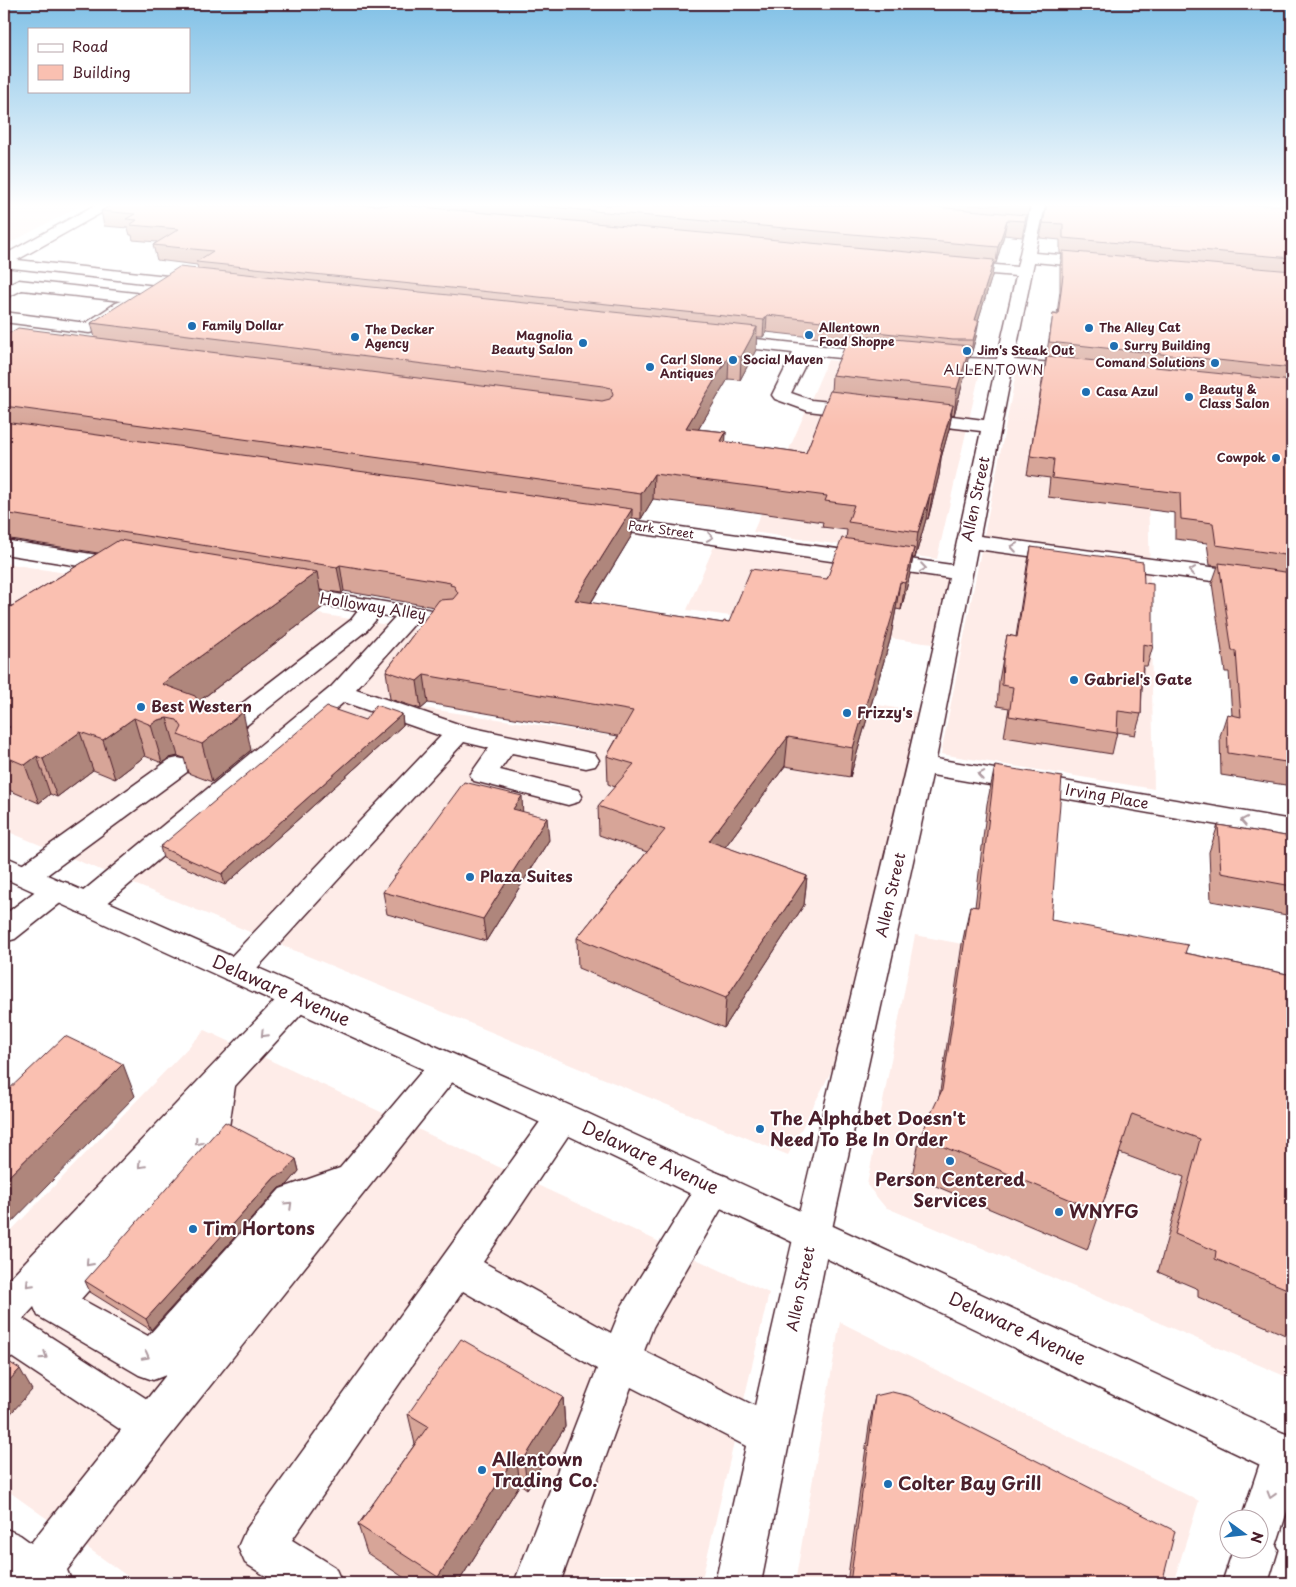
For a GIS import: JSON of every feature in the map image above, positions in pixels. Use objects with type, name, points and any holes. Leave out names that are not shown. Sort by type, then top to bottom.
[{"type":"street","points":[[51,289],[67,279]]},
{"type":"street","points":[[156,279],[213,286]]},
{"type":"street","name":"Allen Street","points":[[738,1583],[812,1233],[921,765],[1022,279]]},
{"type":"street","points":[[4,317],[89,328],[165,280]]},
{"type":"street","points":[[4,294],[19,285],[135,298]]},
{"type":"street","points":[[707,338],[893,358]]},
{"type":"street","points":[[804,349],[781,395],[808,405],[874,413]]},
{"type":"street","points":[[912,360],[950,364],[1042,366],[1100,372]]},
{"type":"street","points":[[893,415],[991,427]]},
{"type":"street","name":"Park Street","points":[[577,519],[961,573]]},
{"type":"street","points":[[968,541],[1292,585]]},
{"type":"street","points":[[4,547],[140,569]]},
{"type":"street","points":[[79,578],[104,563]]},
{"type":"street","name":"Holloway Alley","points":[[267,590],[447,619]]},
{"type":"street","points":[[219,734],[359,625],[374,607]]},
{"type":"street","points":[[87,904],[340,692],[412,613]]},
{"type":"street","points":[[340,692],[458,733],[586,760]]},
{"type":"street","points":[[236,971],[458,733]]},
{"type":"street","points":[[505,743],[484,775],[568,796]]},
{"type":"street","name":"Irving Place","points":[[921,765],[1292,829]]},
{"type":"street","points":[[15,871],[178,766]]},
{"type":"street","name":"Delaware Avenue","points":[[15,871],[716,1188],[1288,1457]]},
{"type":"street","points":[[4,931],[56,890]]},
{"type":"street","points":[[4,1311],[297,998]]},
{"type":"street","points":[[30,1569],[151,1426],[446,1066]]},
{"type":"street","points":[[219,1082],[212,1127],[52,1303],[153,1360],[293,1200],[352,1180]]},
{"type":"street","points":[[319,1583],[260,1546],[562,1118]]},
{"type":"street","points":[[537,1583],[636,1320],[716,1188]]},
{"type":"street","points":[[457,1268],[620,1360],[770,1436]]},
{"type":"street","points":[[4,1329],[151,1426]]},
{"type":"street","points":[[1268,1510],[1288,1457]]},
{"type":"street","points":[[1245,1583],[1252,1560]]},
{"type":"shaded area","points":[[828,360],[979,376],[937,559],[753,532]]},
{"type":"shaded area","points":[[1017,368],[1146,381],[1154,789],[941,754]]},
{"type":"shaded area","points":[[714,546],[959,578],[946,646],[687,610]]},
{"type":"shaded area","points":[[4,563],[450,635],[396,704],[632,739],[665,668],[930,714],[873,990],[788,1155],[4,830]]},
{"type":"shaded area","points":[[915,935],[1204,990],[1292,1011],[1292,1379],[885,1207],[867,1185]]},
{"type":"shaded area","points":[[205,1030],[769,1293],[701,1583],[137,1583],[4,1488],[4,1238]]},
{"type":"shaded area","points":[[840,1322],[1199,1501],[1173,1583],[795,1583]]},
{"type":"building","points":[[160,279],[295,279],[757,327],[741,357],[729,356],[686,428],[726,432],[721,441],[806,453],[830,391],[953,405],[940,450],[942,450],[932,494],[930,494],[918,532],[848,522],[854,505],[825,501],[827,496],[654,474],[641,494],[4,406],[4,332],[10,333],[18,328],[602,401],[610,399],[613,394],[611,388],[603,386],[91,323]]},
{"type":"building","points":[[363,279],[988,279],[975,320],[979,320],[973,340],[953,340],[856,330],[858,325],[767,315],[764,320]]},
{"type":"building","points":[[1062,279],[1292,279],[1292,368],[1049,342],[1053,314],[1058,315]]},
{"type":"building","points":[[850,335],[970,346],[957,389],[832,375]]},
{"type":"building","points":[[1047,356],[1292,381],[1292,556],[1216,545],[1213,523],[1181,519],[1180,493],[1052,478],[1054,459],[1030,456]]},
{"type":"building","points":[[4,422],[632,509],[575,600],[723,623],[724,621],[729,622],[751,569],[827,579],[842,538],[914,548],[905,583],[900,582],[893,613],[853,748],[788,737],[709,841],[807,876],[726,998],[577,938],[665,830],[598,806],[634,764],[607,756],[633,711],[424,675],[417,681],[386,671],[439,600],[453,599],[458,593],[454,586],[450,585],[451,583],[340,565],[337,567],[4,513]]},
{"type":"building","points":[[119,540],[317,572],[162,684],[195,696],[200,704],[209,706],[219,704],[243,712],[202,744],[178,735],[182,727],[177,720],[167,718],[158,720],[151,725],[134,718],[103,740],[80,732],[43,759],[37,756],[25,765],[4,756],[4,731],[10,727],[4,724],[4,611]]},
{"type":"building","points":[[1031,547],[1143,562],[1144,583],[1153,584],[1153,646],[1143,644],[1141,714],[1118,711],[1117,733],[1009,716],[1013,687],[1002,685],[1003,660],[1007,635],[1017,637]]},
{"type":"building","points":[[1219,563],[1292,573],[1292,763],[1228,753],[1227,714],[1241,717],[1236,651],[1232,651]]},
{"type":"building","points":[[376,705],[402,714],[222,874],[160,847],[327,707],[365,720]]},
{"type":"building","points":[[995,766],[1062,777],[1051,920],[1188,945],[1185,953],[1292,975],[1292,1291],[1215,1259],[1216,1251],[1175,1234],[1200,1139],[1132,1114],[1100,1212],[920,1137],[942,1090],[970,906],[978,907]]},
{"type":"building","name":"Plaza Suites","points":[[464,782],[522,796],[513,809],[547,818],[483,919],[383,892]]},
{"type":"building","points":[[1218,825],[1292,837],[1292,886],[1221,873]]},
{"type":"building","points":[[65,1036],[123,1064],[4,1181],[4,1094]]},
{"type":"building","name":"Tim Hortons","points":[[225,1122],[296,1159],[284,1173],[275,1177],[146,1319],[85,1281]]},
{"type":"building","name":"Allentown Trading Co.","points":[[461,1339],[563,1397],[524,1459],[516,1455],[438,1577],[358,1525],[428,1426],[408,1414]]},
{"type":"building","points":[[4,1359],[20,1369],[4,1386]]},
{"type":"building","points":[[892,1392],[909,1396],[1175,1531],[1162,1583],[850,1583],[875,1396]]},
{"type":"place","name":"Family Dollar","points":[[192,326]]},
{"type":"place","name":"The Alley Cat","points":[[1089,328]]},
{"type":"place","name":"Allentown Food Shoppe","points":[[809,335]]},
{"type":"place","name":"The Decker Agency","points":[[355,337]]},
{"type":"place","name":"Magnolia Beauty Salon","points":[[583,343]]},
{"type":"place","name":"Surry Building","points":[[1114,346]]},
{"type":"place","name":"Jim's Steak Out","points":[[967,351]]},
{"type":"place","name":"Social Maven","points":[[733,360]]},
{"type":"place","name":"Comand Solutions","points":[[1215,363]]},
{"type":"place","name":"Carl Slone Antiques","points":[[650,367]]},
{"type":"place","name":"Casa Azul","points":[[1086,392]]},
{"type":"place","name":"Beauty & Class Salon","points":[[1189,397]]},
{"type":"place","name":"Cowpok","points":[[1276,458]]},
{"type":"place","name":"Gabriel's Gate","points":[[1074,680]]},
{"type":"place","name":"Best Western","points":[[141,707]]},
{"type":"place","name":"Frizzy's","points":[[847,713]]},
{"type":"place","name":"Plaza Suites","points":[[470,877]]},
{"type":"place","name":"The Alphabet Doesn't Need To Be In Order","points":[[760,1129]]},
{"type":"place","name":"Person Centered Services","points":[[950,1161]]},
{"type":"place","name":"WNYFG","points":[[1059,1212]]},
{"type":"place","name":"Tim Hortons","points":[[193,1229]]},
{"type":"place","name":"Allentown Trading Co.","points":[[482,1470]]},
{"type":"place","name":"Colter Bay Grill","points":[[888,1484]]},
{"type":"district","name":"ALLENTOWN","points":[[994,370]]}]
